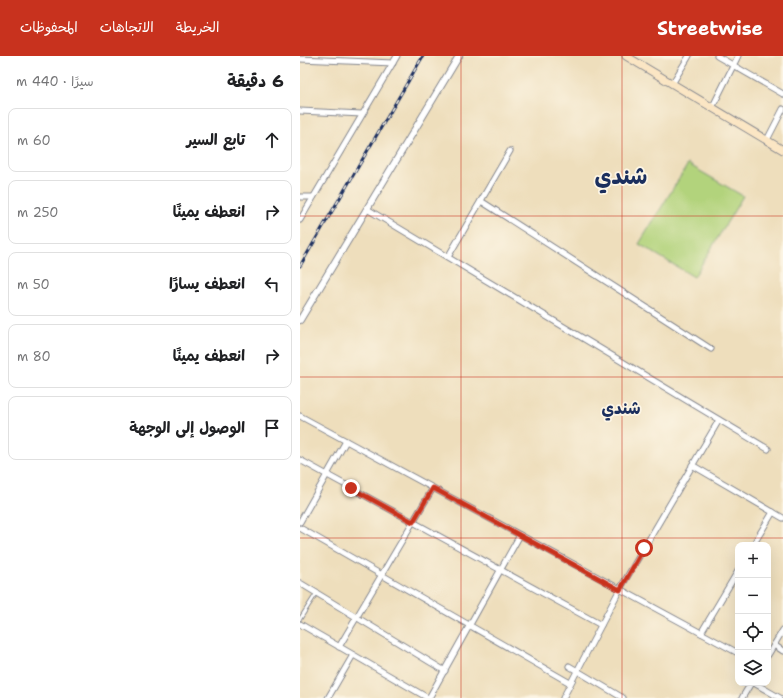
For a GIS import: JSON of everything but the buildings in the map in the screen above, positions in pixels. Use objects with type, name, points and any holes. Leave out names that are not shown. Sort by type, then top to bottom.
[{"type":"main road","points":[[626,56],[783,150]]},
{"type":"street","points":[[300,220],[397,56]]},
{"type":"street","points":[[300,320],[459,56]]},
{"type":"street","points":[[672,84],[689,56]]},
{"type":"street","points":[[717,56],[783,94]]},
{"type":"street","points":[[712,108],[738,56]]},
{"type":"street","points":[[300,59],[329,58],[393,63]]},
{"type":"street","points":[[766,140],[783,109]]},
{"type":"street","points":[[300,111],[362,114]]},
{"type":"street","points":[[448,257],[510,151]]},
{"type":"street","points":[[300,197],[313,198]]},
{"type":"street","points":[[481,201],[711,349]]},
{"type":"street","points":[[367,209],[768,449]]},
{"type":"street","points":[[300,416],[735,651]]},
{"type":"street","points":[[563,698],[620,590],[719,420]]},
{"type":"street","points":[[300,522],[346,441]]},
{"type":"street","points":[[300,460],[602,625]]},
{"type":"street","points":[[692,465],[783,518]]},
{"type":"street","points":[[339,647],[433,488]]},
{"type":"street","points":[[755,542],[773,512]]},
{"type":"street","points":[[300,528],[570,684]]},
{"type":"street","points":[[300,624],[428,698],[520,535]]},
{"type":"street","points":[[701,633],[735,576]]},
{"type":"street","points":[[300,583],[444,671]]},
{"type":"street","points":[[771,650],[783,630]]},
{"type":"street","points":[[774,646],[783,651]]},
{"type":"street","points":[[328,698],[353,655]]},
{"type":"street","points":[[569,666],[623,698]]},
{"type":"street","points":[[742,698],[750,686]]},
{"type":"street","points":[[758,686],[780,698]]},
{"type":"lane","points":[[300,619],[317,593]]},
{"type":"green space","points":[[688,164],[743,196],[694,277],[639,244]]},
{"type":"railway","points":[[300,266],[423,56]]},
{"type":"district","name":"شندي","points":[[621,176]]},
{"type":"district","name":"شندي","points":[[621,408]]},
{"type":"route","points":[[351,488],[413,522],[433,488],[620,590],[644,548]]}]
